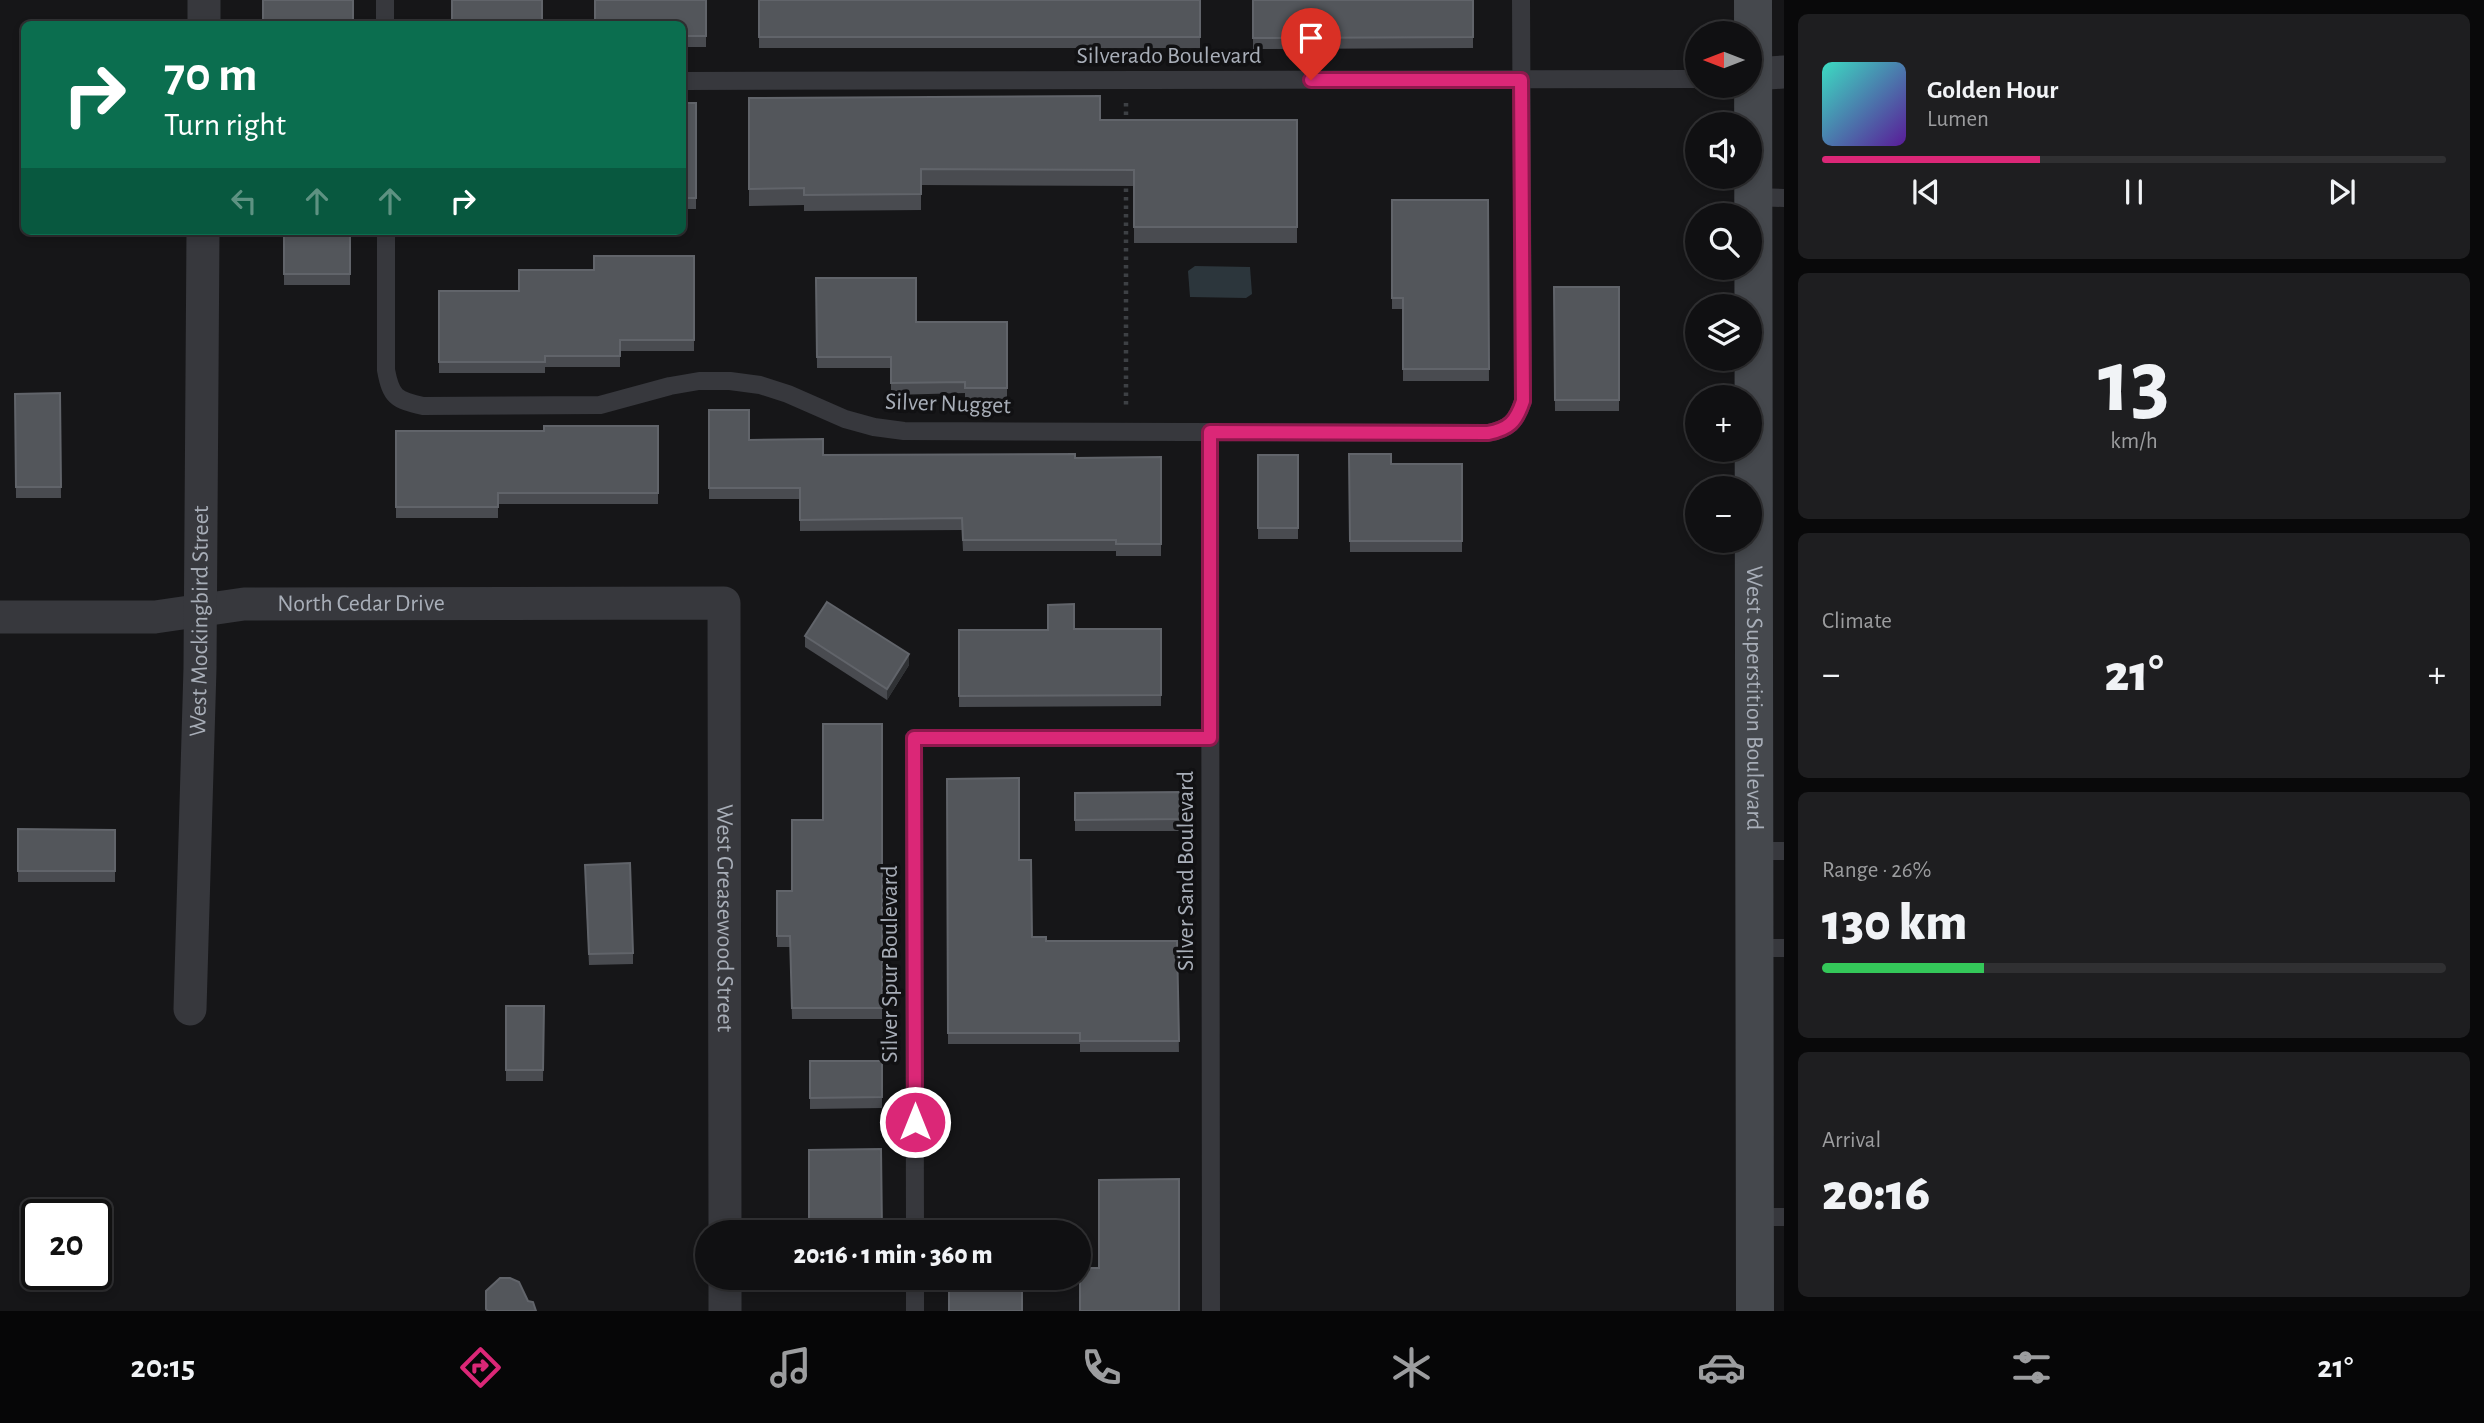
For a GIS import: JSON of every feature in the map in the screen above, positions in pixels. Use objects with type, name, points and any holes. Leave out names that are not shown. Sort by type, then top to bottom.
[{"type":"main road","name":"West Superstition Boulevard","points":[[1753,0],[1756,21]]},
{"type":"main road","name":"West Superstition Boulevard","points":[[1755,1311],[1769,1217],[1768,197],[1762,74]]},
{"type":"street","points":[[204,0],[204,21]]},
{"type":"street","name":"West Mockingbird Street","points":[[190,1009],[200,610],[203,235]]},
{"type":"street","name":"North Cedar Drive","points":[[0,617],[155,617],[244,604],[723,603]]},
{"type":"street","name":"West Greasewood Street","points":[[723,603],[725,1220]]},
{"type":"street","points":[[725,1290],[725,1311]]},
{"type":"lane","points":[[385,0],[385,21]]},
{"type":"lane","points":[[1521,0],[1521,80]]},
{"type":"lane","name":"Silverado Boulevard","points":[[686,81],[1685,79]]},
{"type":"lane","name":"Silver Nugget","points":[[386,235],[386,370],[389,385],[394,397],[423,406],[577,407],[600,405],[699,381],[730,381],[760,385],[788,394],[845,419],[904,431],[1488,433],[1511,426],[1523,401],[1521,80]]},
{"type":"lane","name":"Silver Sand Boulevard","points":[[1210,432],[1211,1311]]},
{"type":"lane","name":"Silver Spur Boulevard","points":[[915,1220],[914,738],[1210,738]]},
{"type":"lane","points":[[915,1290],[915,1311]]},
{"type":"path","points":[[1126,81],[1126,135]]},
{"type":"path","points":[[1126,175],[1126,432]]},
{"type":"shaded area","points":[[1195,266],[1250,267],[1252,294],[1246,298],[1190,297],[1188,271]]},
{"type":"building","points":[[263,0],[353,0],[353,21],[263,21]]},
{"type":"building","points":[[452,0],[542,0],[542,21],[452,21]]},
{"type":"building","points":[[595,0],[706,0],[706,36],[686,36],[686,21],[595,21]]},
{"type":"building","points":[[759,0],[1200,0],[1200,37],[759,37]]},
{"type":"building","points":[[1253,0],[1473,0],[1473,37],[1253,38]]},
{"type":"building","points":[[1100,96],[1100,120],[1297,120],[1297,227],[1134,227],[1134,170],[921,169],[921,194],[804,195],[804,188],[749,189],[749,98]]},
{"type":"building","points":[[686,103],[696,103],[696,198],[686,198]]},
{"type":"building","points":[[1392,200],[1488,200],[1489,369],[1403,369],[1403,298],[1392,298]]},
{"type":"building","points":[[350,235],[350,274],[284,274],[284,236]]},
{"type":"building","points":[[594,256],[694,256],[694,340],[620,340],[620,356],[545,356],[545,362],[439,362],[439,291],[519,291],[519,270],[594,270]]},
{"type":"building","points":[[816,278],[916,278],[916,322],[1007,322],[1007,388],[965,388],[965,382],[891,383],[891,357],[817,357]]},
{"type":"building","points":[[1554,287],[1619,287],[1619,400],[1555,400]]},
{"type":"building","points":[[60,393],[61,487],[16,487],[15,394]]},
{"type":"building","points":[[709,410],[749,410],[749,440],[823,439],[823,455],[1075,454],[1075,458],[1161,457],[1161,544],[1116,544],[1116,540],[963,540],[962,518],[800,520],[800,488],[709,488]]},
{"type":"building","points":[[544,426],[658,426],[658,493],[498,493],[498,507],[396,507],[396,431],[544,431]]},
{"type":"building","points":[[1349,454],[1391,454],[1391,464],[1462,464],[1462,541],[1350,541]]},
{"type":"building","points":[[1258,455],[1298,455],[1298,528],[1258,528]]},
{"type":"building","points":[[827,602],[909,654],[887,689],[805,636]]},
{"type":"building","points":[[1074,604],[1074,629],[1161,629],[1161,695],[959,696],[959,630],[1048,630],[1048,605]]},
{"type":"building","points":[[823,724],[882,724],[882,1008],[792,1008],[790,936],[777,936],[777,891],[792,891],[792,820],[823,820]]},
{"type":"building","points":[[1019,778],[1019,860],[1031,860],[1032,937],[1046,937],[1046,941],[1177,941],[1179,1041],[1080,1041],[1080,1033],[948,1033],[947,779]]},
{"type":"building","points":[[1182,792],[1182,819],[1075,820],[1075,793]]},
{"type":"building","points":[[18,829],[115,830],[115,871],[18,871]]},
{"type":"building","points":[[630,863],[633,953],[589,954],[585,865]]},
{"type":"building","points":[[506,1006],[544,1006],[543,1070],[506,1070]]},
{"type":"building","points":[[810,1061],[882,1061],[882,1097],[810,1098]]},
{"type":"building","points":[[881,1149],[882,1220],[809,1220],[809,1150]]},
{"type":"building","points":[[1179,1179],[1179,1311],[1080,1311],[1080,1290],[1091,1290],[1091,1268],[1099,1268],[1099,1180]]},
{"type":"building","points":[[500,1278],[519,1282],[536,1311],[488,1311],[486,1291]]},
{"type":"building","points":[[949,1290],[1022,1290],[1022,1311],[949,1311]]},
{"type":"route","points":[[915,1122],[914,738],[1210,738],[1210,432],[1488,433],[1511,426],[1518,416],[1523,401],[1521,80],[1311,80]]}]
